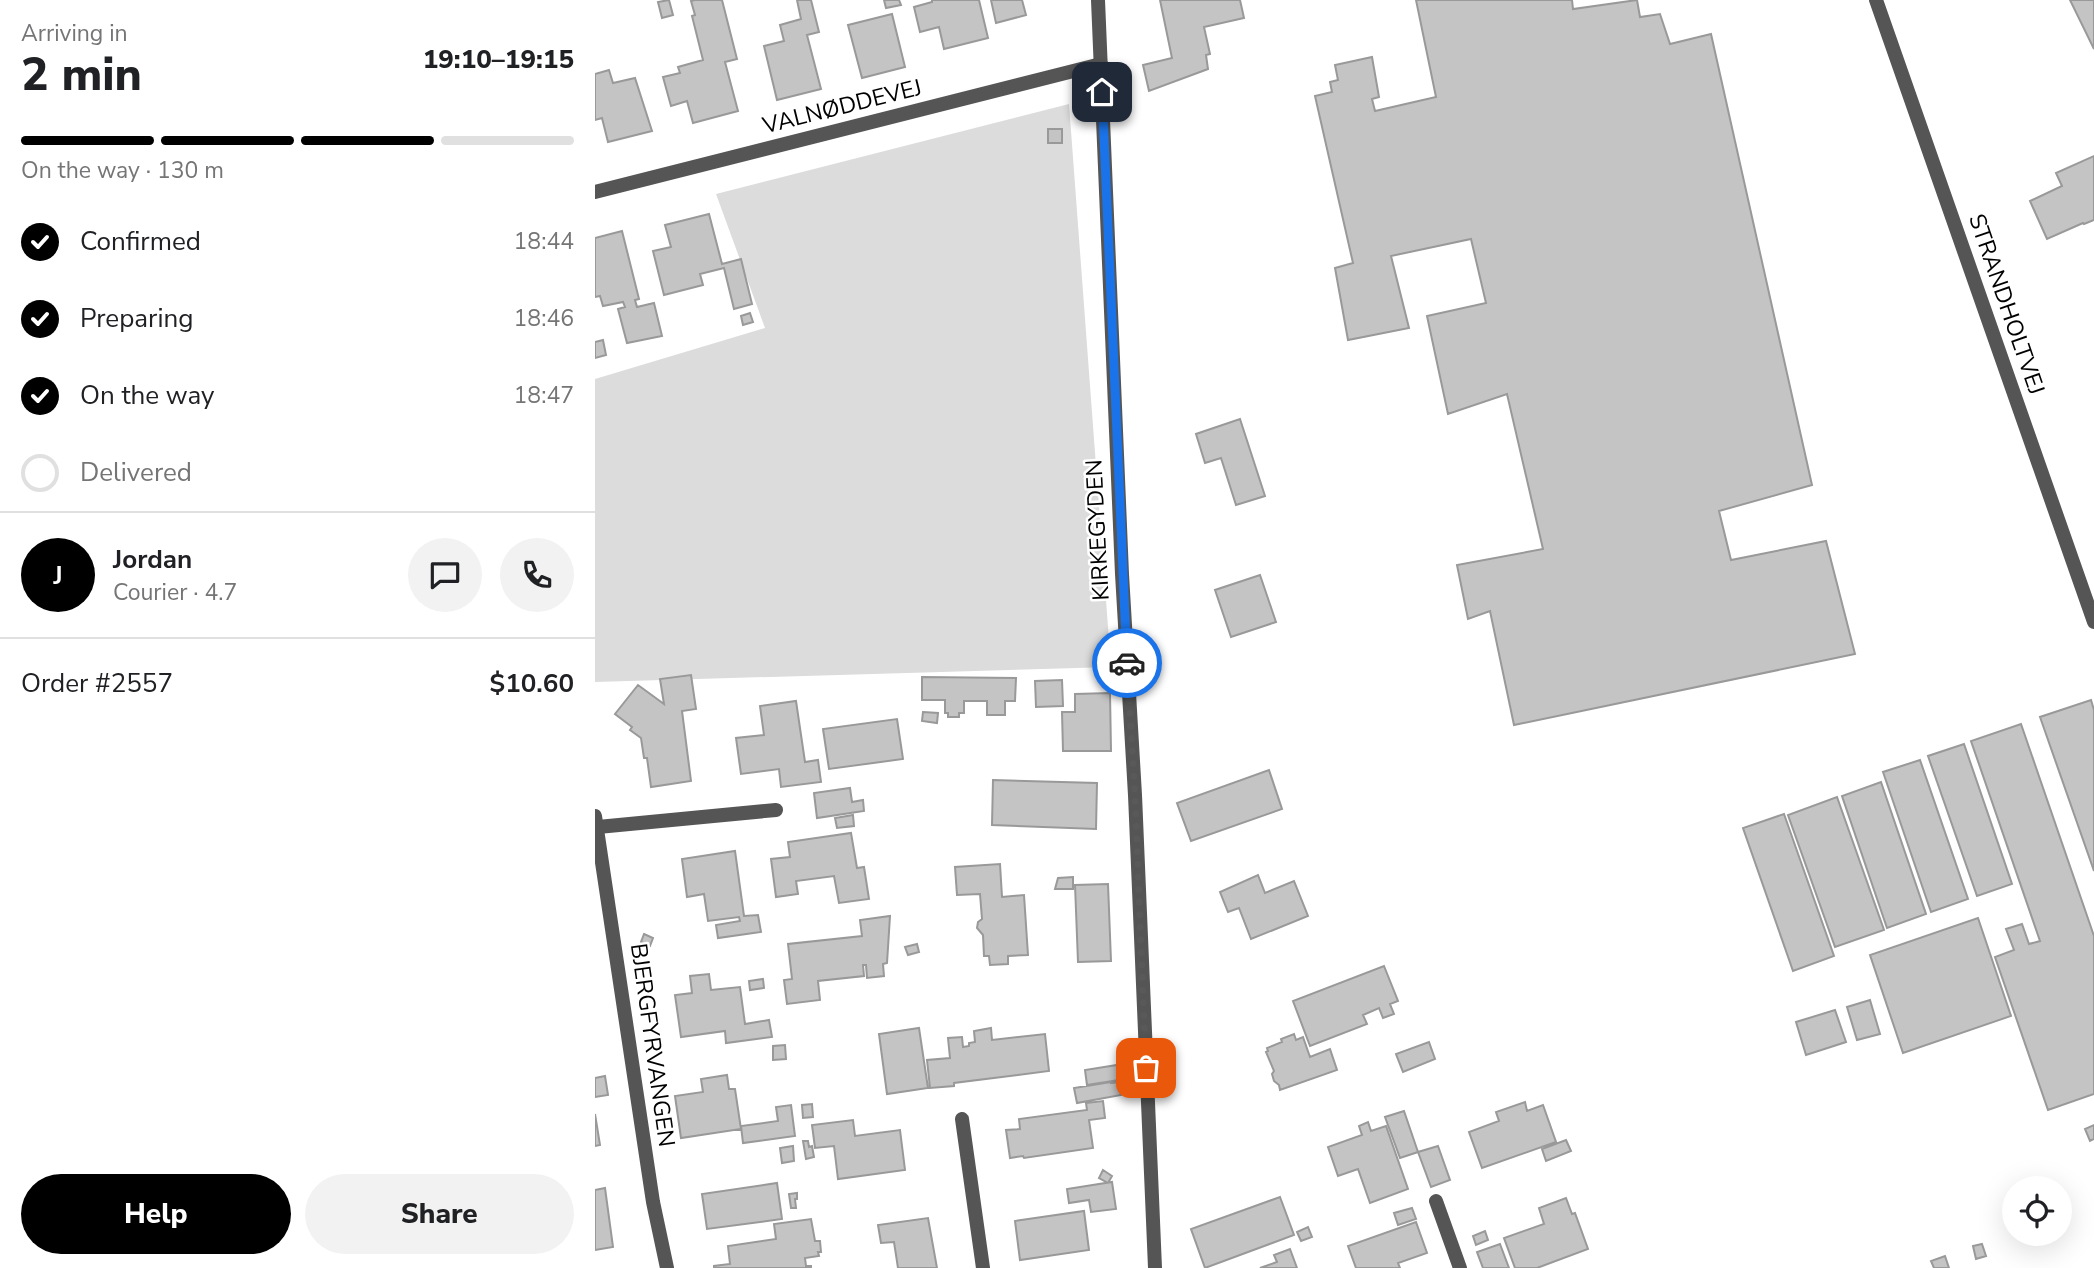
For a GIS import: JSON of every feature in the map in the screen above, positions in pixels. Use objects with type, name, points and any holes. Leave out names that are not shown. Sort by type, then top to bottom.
[{"type":"street","name":"KIRKEGYDEN","points":[[1098,0],[1155,1268]]},
{"type":"street","name":"STRANDHOLTVEJ","points":[[1877,0],[2094,622]]},
{"type":"street","name":"VALNØDDEVEJ","points":[[595,192],[1101,64]]},
{"type":"street","name":"BJERGFYRVANGEN","points":[[667,1268],[653,1202],[596,822],[776,810]]},
{"type":"street","points":[[961,1119],[983,1268]]},
{"type":"street","points":[[1436,1201],[1459,1268]]},
{"type":"shaded area","points":[[1069,104],[1111,667],[595,682],[595,379],[765,328],[716,194]]},
{"type":"building","points":[[669,0],[673,15],[662,18],[658,2]]},
{"type":"building","points":[[722,0],[737,59],[725,62],[738,111],[693,123],[687,101],[671,106],[663,77],[680,73],[678,67],[703,60],[692,16],[695,15],[691,1]]},
{"type":"building","points":[[797,0],[811,0],[819,32],[807,35],[821,89],[777,100],[764,46],[784,41],[780,25],[801,19]]},
{"type":"building","points":[[884,0],[899,0],[901,5],[886,8]]},
{"type":"building","points":[[932,0],[979,0],[988,38],[944,49],[939,27],[920,32],[914,7]]},
{"type":"building","points":[[991,0],[1022,0],[1026,15],[996,23]]},
{"type":"building","points":[[1160,0],[1240,0],[1244,18],[1204,27],[1210,54],[1206,55],[1208,69],[1149,91],[1143,65],[1172,58]]},
{"type":"building","points":[[1416,0],[1572,0],[1573,9],[1637,0],[1640,17],[1660,14],[1670,44],[1711,34],[1812,485],[1719,511],[1731,560],[1826,541],[1855,654],[1514,725],[1490,611],[1468,619],[1457,565],[1543,549],[1507,394],[1448,414],[1427,316],[1486,303],[1471,239],[1391,256],[1409,328],[1348,340],[1335,268],[1353,263],[1315,96],[1332,92],[1330,82],[1338,80],[1335,65],[1372,57],[1379,97],[1372,99],[1375,111],[1436,97]]},
{"type":"building","points":[[2070,0],[2094,0],[2094,49]]},
{"type":"building","points":[[892,14],[905,67],[862,78],[848,25]]},
{"type":"building","points":[[609,70],[613,83],[635,78],[652,131],[608,142],[602,118],[595,120],[595,74]]},
{"type":"building","points":[[1048,129],[1062,129],[1062,143],[1048,143]]},
{"type":"building","points":[[2094,156],[2094,220],[2047,239],[2030,201],[2062,186],[2056,173]]},
{"type":"building","points":[[709,214],[722,264],[741,259],[752,304],[734,309],[724,268],[700,274],[703,285],[664,295],[653,251],[671,247],[665,225]]},
{"type":"building","points":[[622,231],[639,299],[635,300],[637,307],[654,303],[662,336],[627,343],[618,309],[625,307],[623,302],[603,306],[600,296],[595,297],[595,238]]},
{"type":"building","points":[[750,313],[753,322],[743,325],[741,316]]},
{"type":"building","points":[[603,340],[606,355],[595,358],[595,342]]},
{"type":"building","points":[[1240,419],[1265,496],[1236,505],[1221,458],[1205,463],[1196,434]]},
{"type":"building","points":[[1260,575],[1276,622],[1231,637],[1215,590]]},
{"type":"building","points":[[691,675],[696,709],[682,711],[691,781],[651,787],[641,738],[615,714],[638,685],[664,704],[660,679]]},
{"type":"building","points":[[922,677],[1016,678],[1015,701],[1005,701],[1005,715],[987,715],[987,701],[964,701],[964,713],[959,713],[959,717],[948,717],[948,713],[945,713],[945,700],[922,700]]},
{"type":"building","points":[[1062,680],[1063,706],[1036,707],[1035,681]]},
{"type":"building","points":[[1110,693],[1111,751],[1063,751],[1062,712],[1075,712],[1075,694]]},
{"type":"building","points":[[2091,700],[2094,710],[2094,871],[2040,717]]},
{"type":"building","points":[[796,701],[805,762],[818,760],[821,782],[781,787],[779,769],[741,774],[736,738],[764,735],[760,706]]},
{"type":"building","points":[[923,712],[938,713],[937,723],[922,721]]},
{"type":"building","points":[[897,719],[903,759],[829,769],[823,729]]},
{"type":"building","points":[[2021,724],[2094,936],[2094,1094],[2048,1110],[1995,957],[2014,950],[2006,929],[2022,924],[2029,944],[2040,941],[1971,741]]},
{"type":"building","points":[[1964,744],[2012,884],[1977,896],[1928,756]]},
{"type":"building","points":[[1920,760],[1968,899],[1931,912],[1883,772]]},
{"type":"building","points":[[1269,770],[1282,809],[1191,841],[1177,803]]},
{"type":"building","points":[[993,780],[1097,783],[1096,829],[992,825]]},
{"type":"building","points":[[1881,782],[1926,914],[1887,928],[1842,796]]},
{"type":"building","points":[[850,788],[852,802],[863,800],[864,811],[817,818],[814,793]]},
{"type":"building","points":[[1837,797],[1884,930],[1835,947],[1788,815]]},
{"type":"building","points":[[1784,814],[1834,956],[1793,971],[1743,828]]},
{"type":"building","points":[[853,815],[854,826],[837,828],[835,818]]},
{"type":"building","points":[[851,833],[857,868],[864,867],[869,899],[839,903],[834,876],[796,881],[798,894],[776,897],[771,859],[790,857],[788,842]]},
{"type":"building","points":[[735,851],[744,916],[758,915],[761,932],[718,938],[716,925],[740,921],[739,917],[708,921],[704,894],[687,897],[682,859]]},
{"type":"building","points":[[1000,864],[1002,897],[1024,895],[1028,955],[1008,956],[1008,964],[990,965],[989,956],[984,956],[983,935],[977,928],[982,919],[980,894],[957,895],[955,867]]},
{"type":"building","points":[[1258,875],[1265,893],[1294,881],[1308,916],[1251,939],[1239,908],[1228,912],[1220,892]]},
{"type":"building","points":[[1073,877],[1073,889],[1055,889],[1058,878]]},
{"type":"building","points":[[1108,884],[1111,961],[1078,962],[1075,885]]},
{"type":"building","points":[[890,916],[887,963],[883,964],[884,976],[867,978],[866,965],[863,965],[864,976],[818,981],[820,1000],[787,1004],[784,980],[792,979],[788,944],[862,936],[860,920]]},
{"type":"building","points":[[1978,918],[2011,1016],[1903,1053],[1870,955]]},
{"type":"building","points":[[644,934],[653,938],[650,946],[641,942]]},
{"type":"building","points":[[917,944],[919,952],[908,955],[905,947]]},
{"type":"building","points":[[1384,966],[1398,1001],[1390,1004],[1394,1014],[1383,1018],[1379,1008],[1363,1015],[1367,1024],[1310,1046],[1293,1001]]},
{"type":"building","points":[[709,974],[711,990],[740,987],[745,1024],[769,1020],[772,1037],[726,1043],[725,1031],[681,1037],[675,995],[692,993],[690,976]]},
{"type":"building","points":[[763,979],[764,988],[750,990],[749,981]]},
{"type":"building","points":[[1870,1000],[1880,1034],[1857,1040],[1847,1007]]},
{"type":"building","points":[[1835,1010],[1846,1042],[1806,1055],[1796,1022]]},
{"type":"building","points":[[919,1028],[928,1088],[887,1094],[879,1034]]},
{"type":"building","points":[[991,1028],[992,1040],[1045,1034],[1049,1071],[930,1088],[927,1060],[950,1058],[948,1038],[962,1037],[963,1047],[969,1046],[969,1043],[975,1042],[974,1031]]},
{"type":"building","points":[[1294,1034],[1296,1040],[1303,1037],[1310,1057],[1330,1049],[1337,1070],[1280,1090],[1274,1081],[1267,1048]]},
{"type":"building","points":[[1429,1042],[1435,1059],[1403,1072],[1396,1054]]},
{"type":"building","points":[[785,1045],[786,1059],[773,1060],[773,1046]]},
{"type":"building","points":[[1117,1065],[1119,1080],[1087,1085],[1085,1070]]},
{"type":"building","points":[[727,1075],[729,1089],[735,1089],[741,1129],[681,1138],[675,1096],[703,1092],[701,1079]]},
{"type":"building","points":[[605,1076],[608,1095],[595,1097],[595,1078]]},
{"type":"building","points":[[1119,1082],[1121,1095],[1077,1103],[1074,1088]]},
{"type":"building","points":[[1103,1101],[1105,1118],[1089,1120],[1093,1148],[1010,1158],[1006,1130],[1020,1129],[1019,1119],[1087,1110],[1086,1103]]},
{"type":"building","points":[[1525,1102],[1527,1111],[1543,1105],[1556,1142],[1482,1168],[1469,1132],[1499,1121],[1496,1112]]},
{"type":"building","points":[[812,1104],[813,1117],[803,1118],[802,1105]]},
{"type":"building","points":[[791,1105],[795,1136],[743,1143],[741,1126],[778,1121],[776,1107]]},
{"type":"building","points":[[1404,1111],[1418,1152],[1400,1158],[1385,1117]]},
{"type":"building","points":[[595,1114],[600,1145],[595,1146]]},
{"type":"building","points":[[853,1120],[855,1136],[900,1130],[905,1170],[838,1179],[834,1146],[815,1148],[812,1125]]},
{"type":"building","points":[[1368,1122],[1371,1131],[1386,1126],[1408,1189],[1370,1203],[1358,1169],[1338,1176],[1328,1147],[1362,1135],[1359,1126]]},
{"type":"building","points":[[2094,1125],[2094,1139],[2090,1141],[2085,1129]]},
{"type":"building","points":[[1566,1140],[1571,1151],[1546,1161],[1542,1149]]},
{"type":"building","points":[[803,1141],[808,1141],[809,1147],[812,1146],[814,1157],[806,1159]]},
{"type":"building","points":[[793,1146],[794,1161],[782,1163],[780,1148]]},
{"type":"building","points":[[1438,1146],[1450,1180],[1431,1187],[1418,1152]]},
{"type":"building","points":[[1103,1170],[1112,1176],[1108,1183],[1099,1178]]},
{"type":"building","points":[[1112,1182],[1116,1209],[1091,1212],[1089,1200],[1069,1203],[1067,1189]]},
{"type":"building","points":[[777,1183],[782,1219],[707,1229],[702,1194]]},
{"type":"building","points":[[605,1188],[613,1247],[595,1250],[595,1190]]},
{"type":"building","points":[[797,1193],[796,1208],[791,1208],[789,1194]]},
{"type":"building","points":[[1280,1197],[1294,1235],[1205,1268],[1191,1229]]},
{"type":"building","points":[[1566,1198],[1572,1214],[1575,1213],[1588,1249],[1537,1268],[1515,1268],[1504,1238],[1544,1224],[1539,1208]]},
{"type":"building","points":[[1412,1208],[1416,1219],[1398,1225],[1394,1213]]},
{"type":"building","points":[[1084,1211],[1089,1250],[1020,1260],[1015,1221]]},
{"type":"building","points":[[928,1218],[937,1268],[898,1268],[894,1242],[881,1243],[878,1225]]},
{"type":"building","points":[[811,1219],[815,1241],[820,1241],[821,1252],[818,1252],[819,1256],[805,1258],[806,1266],[811,1268],[714,1268],[730,1264],[728,1246],[776,1239],[774,1224]]},
{"type":"building","points":[[1416,1222],[1427,1253],[1398,1263],[1400,1268],[1356,1268],[1348,1246]]},
{"type":"building","points":[[1308,1227],[1312,1237],[1301,1241],[1297,1232]]},
{"type":"building","points":[[1485,1231],[1488,1240],[1476,1245],[1473,1236]]},
{"type":"building","points":[[1500,1244],[1509,1268],[1483,1268],[1477,1252]]},
{"type":"building","points":[[1982,1244],[1986,1256],[1976,1259],[1973,1246]]},
{"type":"building","points":[[1290,1249],[1297,1268],[1260,1268],[1277,1262],[1274,1255]]},
{"type":"building","points":[[1945,1256],[1949,1268],[1934,1268],[1931,1261]]},
{"type":"way so far","points":[[1127,663],[1146,1068]]},
{"type":"route","points":[[1102,92],[1127,663]]}]
